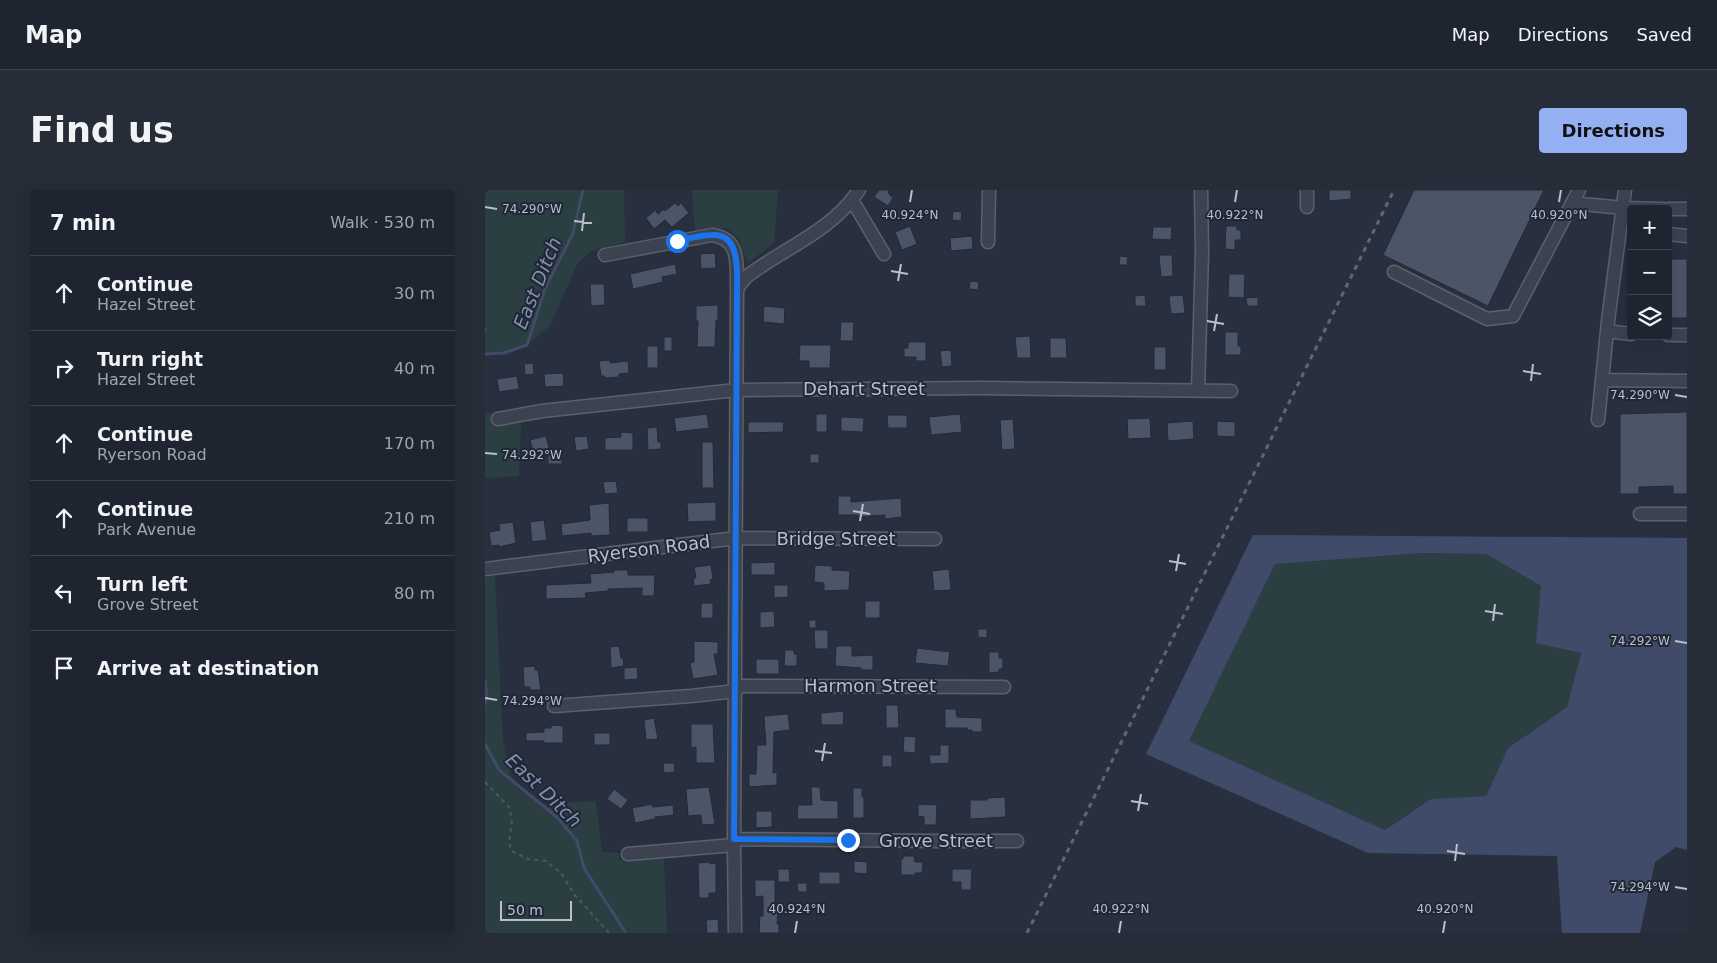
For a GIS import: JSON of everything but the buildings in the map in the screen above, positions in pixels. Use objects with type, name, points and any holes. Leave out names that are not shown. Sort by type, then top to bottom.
[{"type":"street","points":[[988,242],[989,190]]},
{"type":"street","points":[[1198,390],[1202,253],[1201,190]]},
{"type":"street","points":[[1307,190],[1307,207]]},
{"type":"street","points":[[1395,272],[1487,319],[1513,316],[1579,190]]},
{"type":"street","points":[[1597,420],[1607,331],[1625,229],[1623,208],[1625,190]]},
{"type":"street","points":[[737,292],[738,287],[747,277],[831,222],[855,195],[884,254]]},
{"type":"street","points":[[1573,203],[1627,208]]},
{"type":"street","points":[[1672,209],[1687,209]]},
{"type":"street","points":[[1672,234],[1687,236]]},
{"type":"street","name":"Ryerson Road","points":[[485,569],[736,538],[736,254],[729,242],[712,235],[605,254]]},
{"type":"street","points":[[1607,331],[1627,334]]},
{"type":"street","points":[[1672,335],[1687,335]]},
{"type":"street","points":[[1602,380],[1687,381]]},
{"type":"street","name":"Dehart Street","points":[[498,419],[552,410],[736,390],[982,388],[1231,391]]},
{"type":"street","points":[[1640,514],[1687,514]]},
{"type":"street","points":[[735,933],[736,538]]},
{"type":"street","name":"Bridge Street","points":[[736,538],[935,539]]},
{"type":"street","name":"Harmon Street","points":[[554,706],[691,696],[736,688],[1004,687]]},
{"type":"street","name":"Grove Street","points":[[628,854],[734,842],[1017,840]]},
{"type":"path","points":[[485,782],[509,807],[511,820],[509,843],[512,851],[528,859],[546,861],[561,873],[574,894],[609,933]]},
{"type":"green space","points":[[485,190],[624,190],[625,242],[591,251],[577,264],[550,326],[527,345],[504,353],[485,354]]},
{"type":"green space","points":[[692,190],[778,190],[774,243],[748,263],[738,237],[726,228],[695,231]]},
{"type":"green space","points":[[485,413],[492,413],[494,426],[521,421],[519,476],[485,478]]},
{"type":"green space","points":[[1423,553],[1486,554],[1541,586],[1581,653],[1567,707],[1508,748],[1486,796],[1431,799],[1385,830],[1189,741],[1275,564]]},
{"type":"green space","points":[[495,576],[503,742],[512,780],[541,804],[596,801],[602,852],[619,853],[620,860],[664,858],[667,933],[485,933],[485,577]]},
{"type":"water","points":[[1253,535],[1687,538],[1687,850],[1676,847],[1655,862],[1640,933],[1562,933],[1557,856],[1368,853],[1146,754]],"holes":[[[1423,553],[1486,554],[1541,586],[1536,643],[1581,653],[1567,707],[1508,748],[1486,796],[1431,799],[1385,830],[1189,741],[1275,564]]]},
{"type":"waterway","name":"East Ditch","points":[[485,354],[504,353],[527,345],[545,289],[573,233],[583,190]]},
{"type":"waterway","name":"East Ditch","points":[[485,681],[487,698],[485,704]]},
{"type":"waterway","name":"East Ditch","points":[[485,744],[499,770],[557,817],[577,841],[584,868],[626,933]]},
{"type":"railway","points":[[1027,933],[1394,190]]},
{"type":"route","points":[[677,241],[712,235],[718,236],[729,242],[736,254],[734,839],[848,840]]}]
